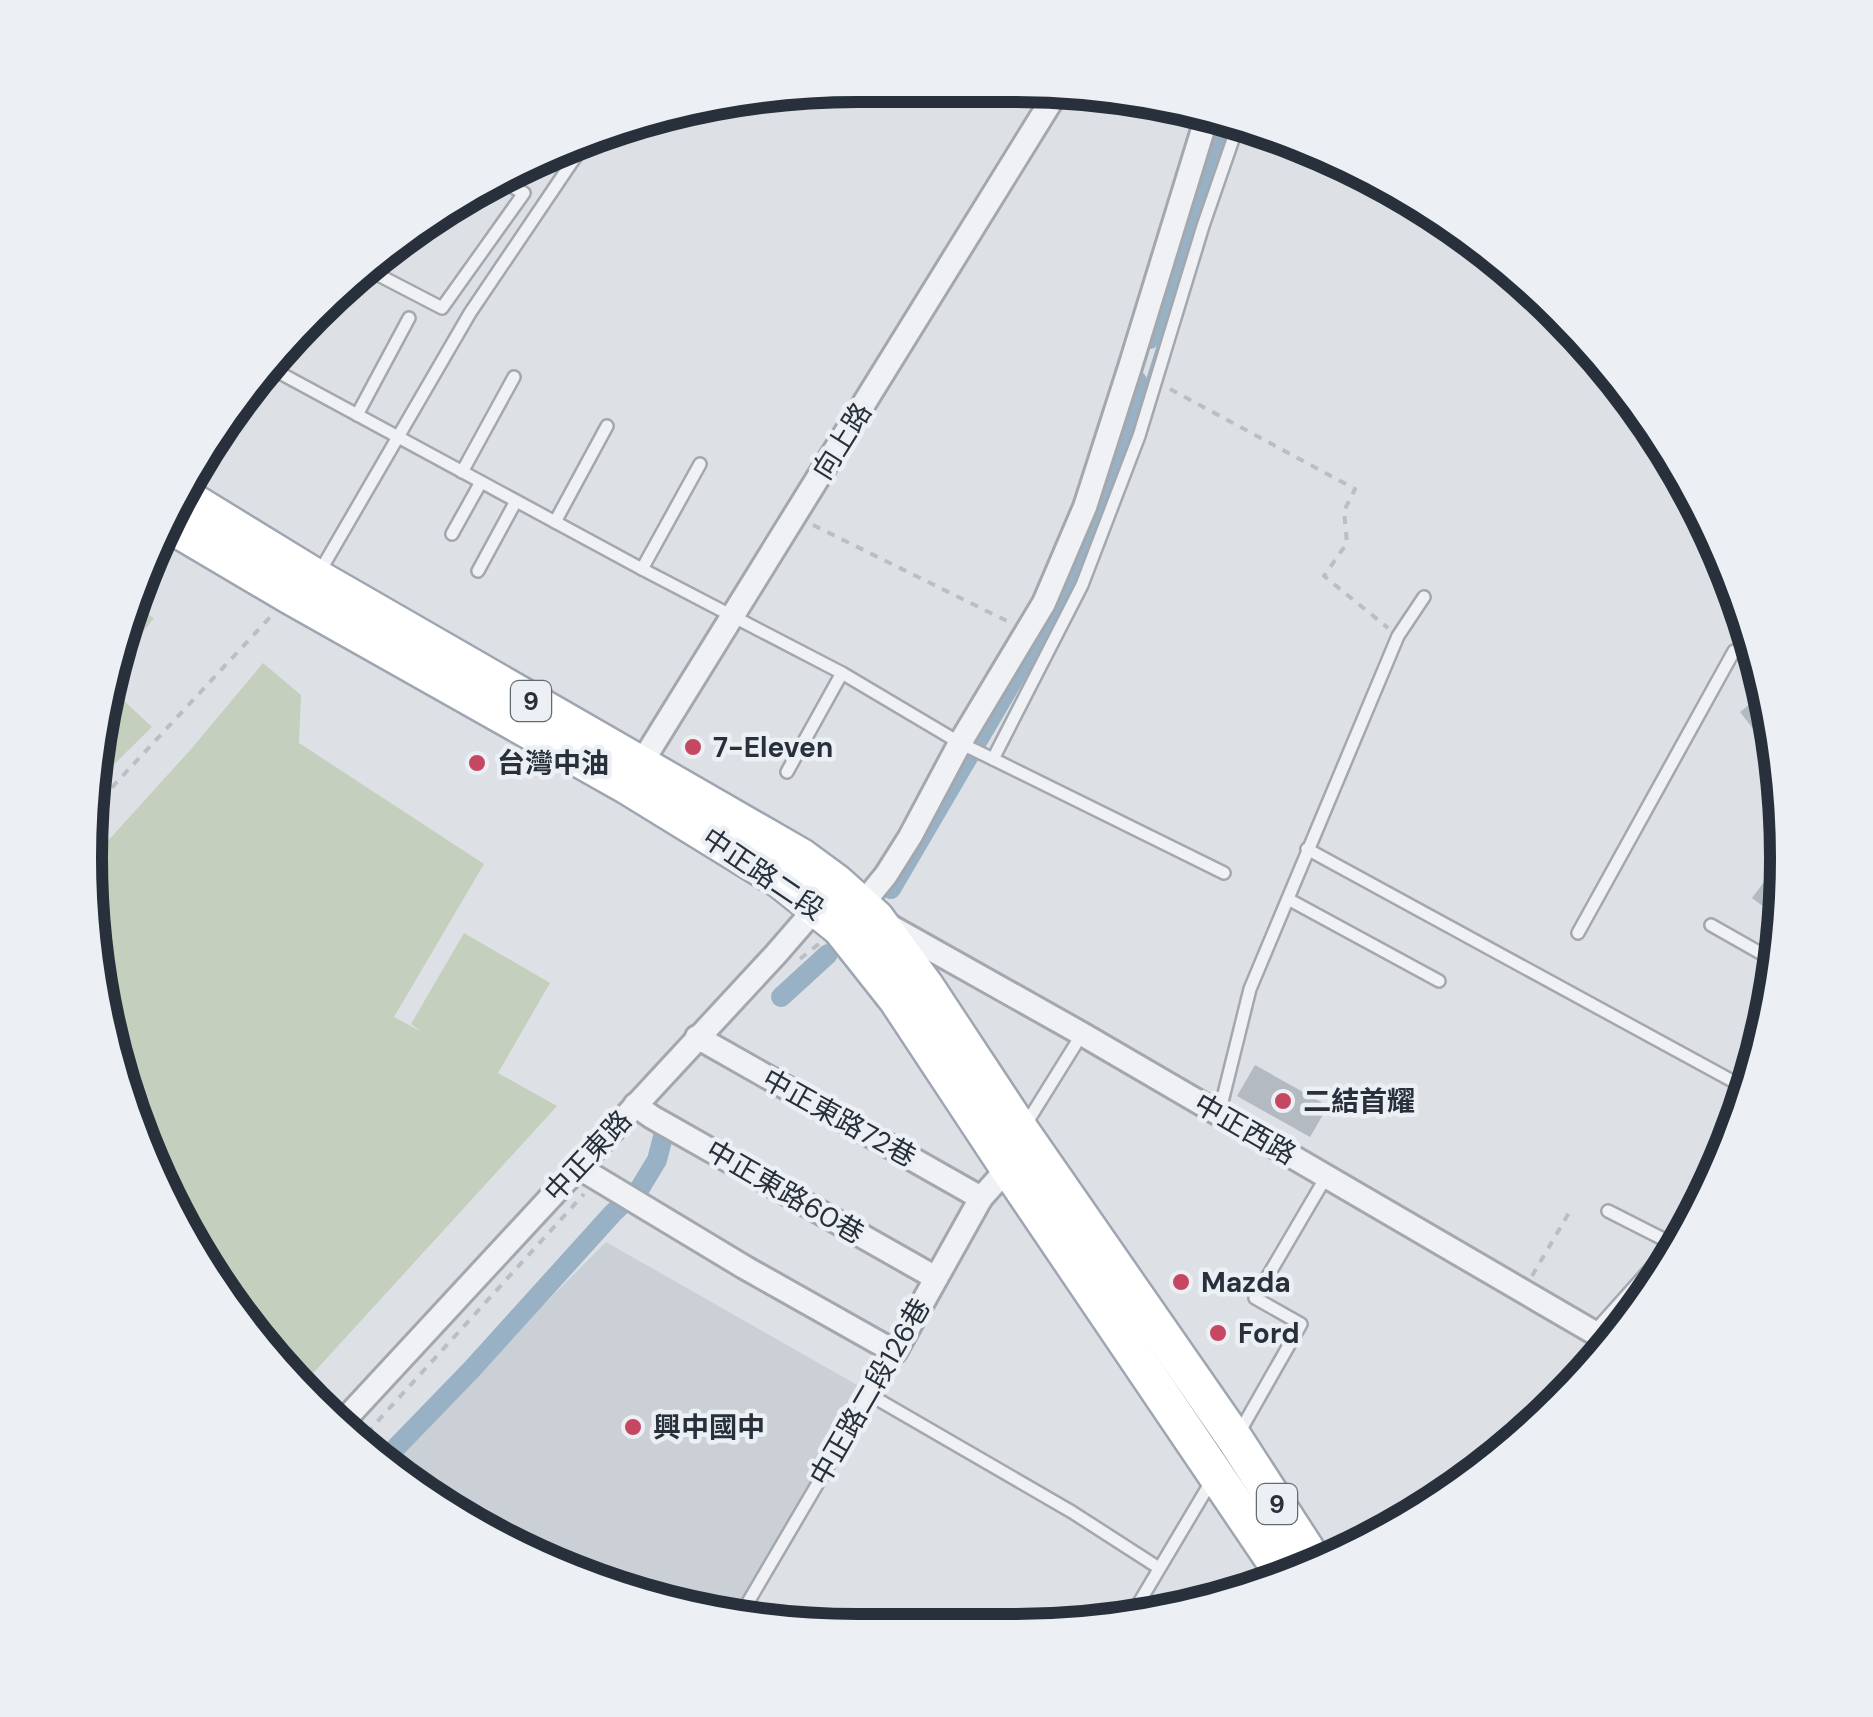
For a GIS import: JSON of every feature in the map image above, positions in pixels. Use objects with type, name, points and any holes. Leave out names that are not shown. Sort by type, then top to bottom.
[{"type":"main road","name":"中正路二段","points":[[191,503],[303,586]]},
{"type":"main road","name":"中正路二段","points":[[178,528],[303,586],[634,776],[780,880],[847,908],[925,985],[1022,1132],[1236,1439]]},
{"type":"main road","name":"中正路二段","points":[[847,908],[898,1000],[1216,1473]]},
{"type":"main road","name":"9","points":[[1236,1439],[1310,1554]]},
{"type":"main road","name":"9","points":[[1216,1473],[1278,1567]]},
{"type":"street","name":"向上路","points":[[634,776],[1049,103]]},
{"type":"street","name":"中正東路","points":[[348,1416],[697,1038],[847,908],[910,837],[960,742],[1044,604],[1085,507],[1204,127]]},
{"type":"street","name":"中正西路","points":[[847,908],[1082,1034],[1600,1336]]},
{"type":"street","name":"中正東路72巷","points":[[697,1038],[981,1198]]},
{"type":"street","name":"中正東路60巷","points":[[635,1105],[936,1278]]},
{"type":"street","points":[[578,1167],[895,1352]]},
{"type":"street","name":"中正路二段126巷","points":[[895,1352],[981,1198],[1008,1168]]},
{"type":"lane","points":[[992,759],[1082,585],[1140,436],[1234,135]]},
{"type":"lane","points":[[303,586],[398,437],[470,313],[574,158]]},
{"type":"lane","points":[[378,275],[442,308],[524,193],[512,187]]},
{"type":"lane","points":[[357,414],[410,318]]},
{"type":"lane","points":[[280,373],[842,673],[992,759],[1224,873]]},
{"type":"lane","points":[[462,472],[514,377]]},
{"type":"lane","points":[[555,522],[607,426]]},
{"type":"lane","points":[[642,569],[700,464]]},
{"type":"lane","points":[[452,534],[481,482]]},
{"type":"lane","points":[[478,571],[516,501]]},
{"type":"lane","points":[[1219,1114],[1250,989],[1398,636],[1424,597]]},
{"type":"lane","points":[[1578,932],[1734,651],[1742,655]]},
{"type":"lane","points":[[786,772],[842,673]]},
{"type":"lane","points":[[1308,849],[1736,1083]]},
{"type":"lane","points":[[1288,899],[1438,981]]},
{"type":"lane","points":[[1712,925],[1764,955]]},
{"type":"lane","points":[[1022,1132],[1082,1034]]},
{"type":"lane","points":[[1138,1604],[1301,1324],[1255,1298],[1326,1177]]},
{"type":"lane","points":[[1608,1211],[1666,1241]]},
{"type":"lane","name":"中正路二段126巷","points":[[746,1606],[895,1352]]},
{"type":"lane","points":[[870,1396],[1072,1512],[1159,1568]]},
{"type":"path","points":[[1157,382],[1355,490],[1344,511],[1347,543],[1324,576],[1398,636]]},
{"type":"path","points":[[795,516],[1028,631]]},
{"type":"path","points":[[105,795],[303,586]]},
{"type":"path","points":[[1522,1291],[1570,1211]]},
{"type":"shaded area","name":"興中國中","points":[[606,1242],[866,1390],[743,1605],[663,1589],[569,1557],[480,1513],[394,1454]]},
{"type":"green space","points":[[144,612],[154,618],[134,643]]},
{"type":"green space","points":[[263,663],[301,695],[299,743],[484,864],[394,1017],[422,1032],[411,1024],[464,933],[550,983],[498,1073],[557,1106],[309,1377],[230,1279],[180,1193],[143,1102],[117,1006],[104,908],[102,847]]},
{"type":"green space","points":[[120,697],[152,727],[108,770]]},
{"type":"building","points":[[1754,701],[1760,738],[1740,712]]},
{"type":"building","points":[[1770,874],[1769,911],[1752,898]]},
{"type":"building","name":"二結首耀","points":[[1255,1065],[1328,1106],[1310,1137],[1237,1096]]},
{"type":"waterway","points":[[1150,339],[1216,130]]},
{"type":"waterway","points":[[1122,465],[1226,133]]},
{"type":"waterway","points":[[891,889],[1054,610],[1087,541],[1137,381]]},
{"type":"waterway","points":[[978,740],[983,742],[1054,627]]},
{"type":"waterway","points":[[781,997],[828,954]]},
{"type":"waterway","points":[[391,1452],[640,1188],[657,1160],[664,1133]]},
{"type":"place","name":"7-Eleven","points":[[693,747]]},
{"type":"place","name":"台灣中油","points":[[477,763]]},
{"type":"place","name":"二結首耀","points":[[1283,1101]]},
{"type":"place","name":"Mazda","points":[[1181,1282]]},
{"type":"place","name":"Ford","points":[[1218,1333]]},
{"type":"place","name":"興中國中","points":[[633,1427]]}]
